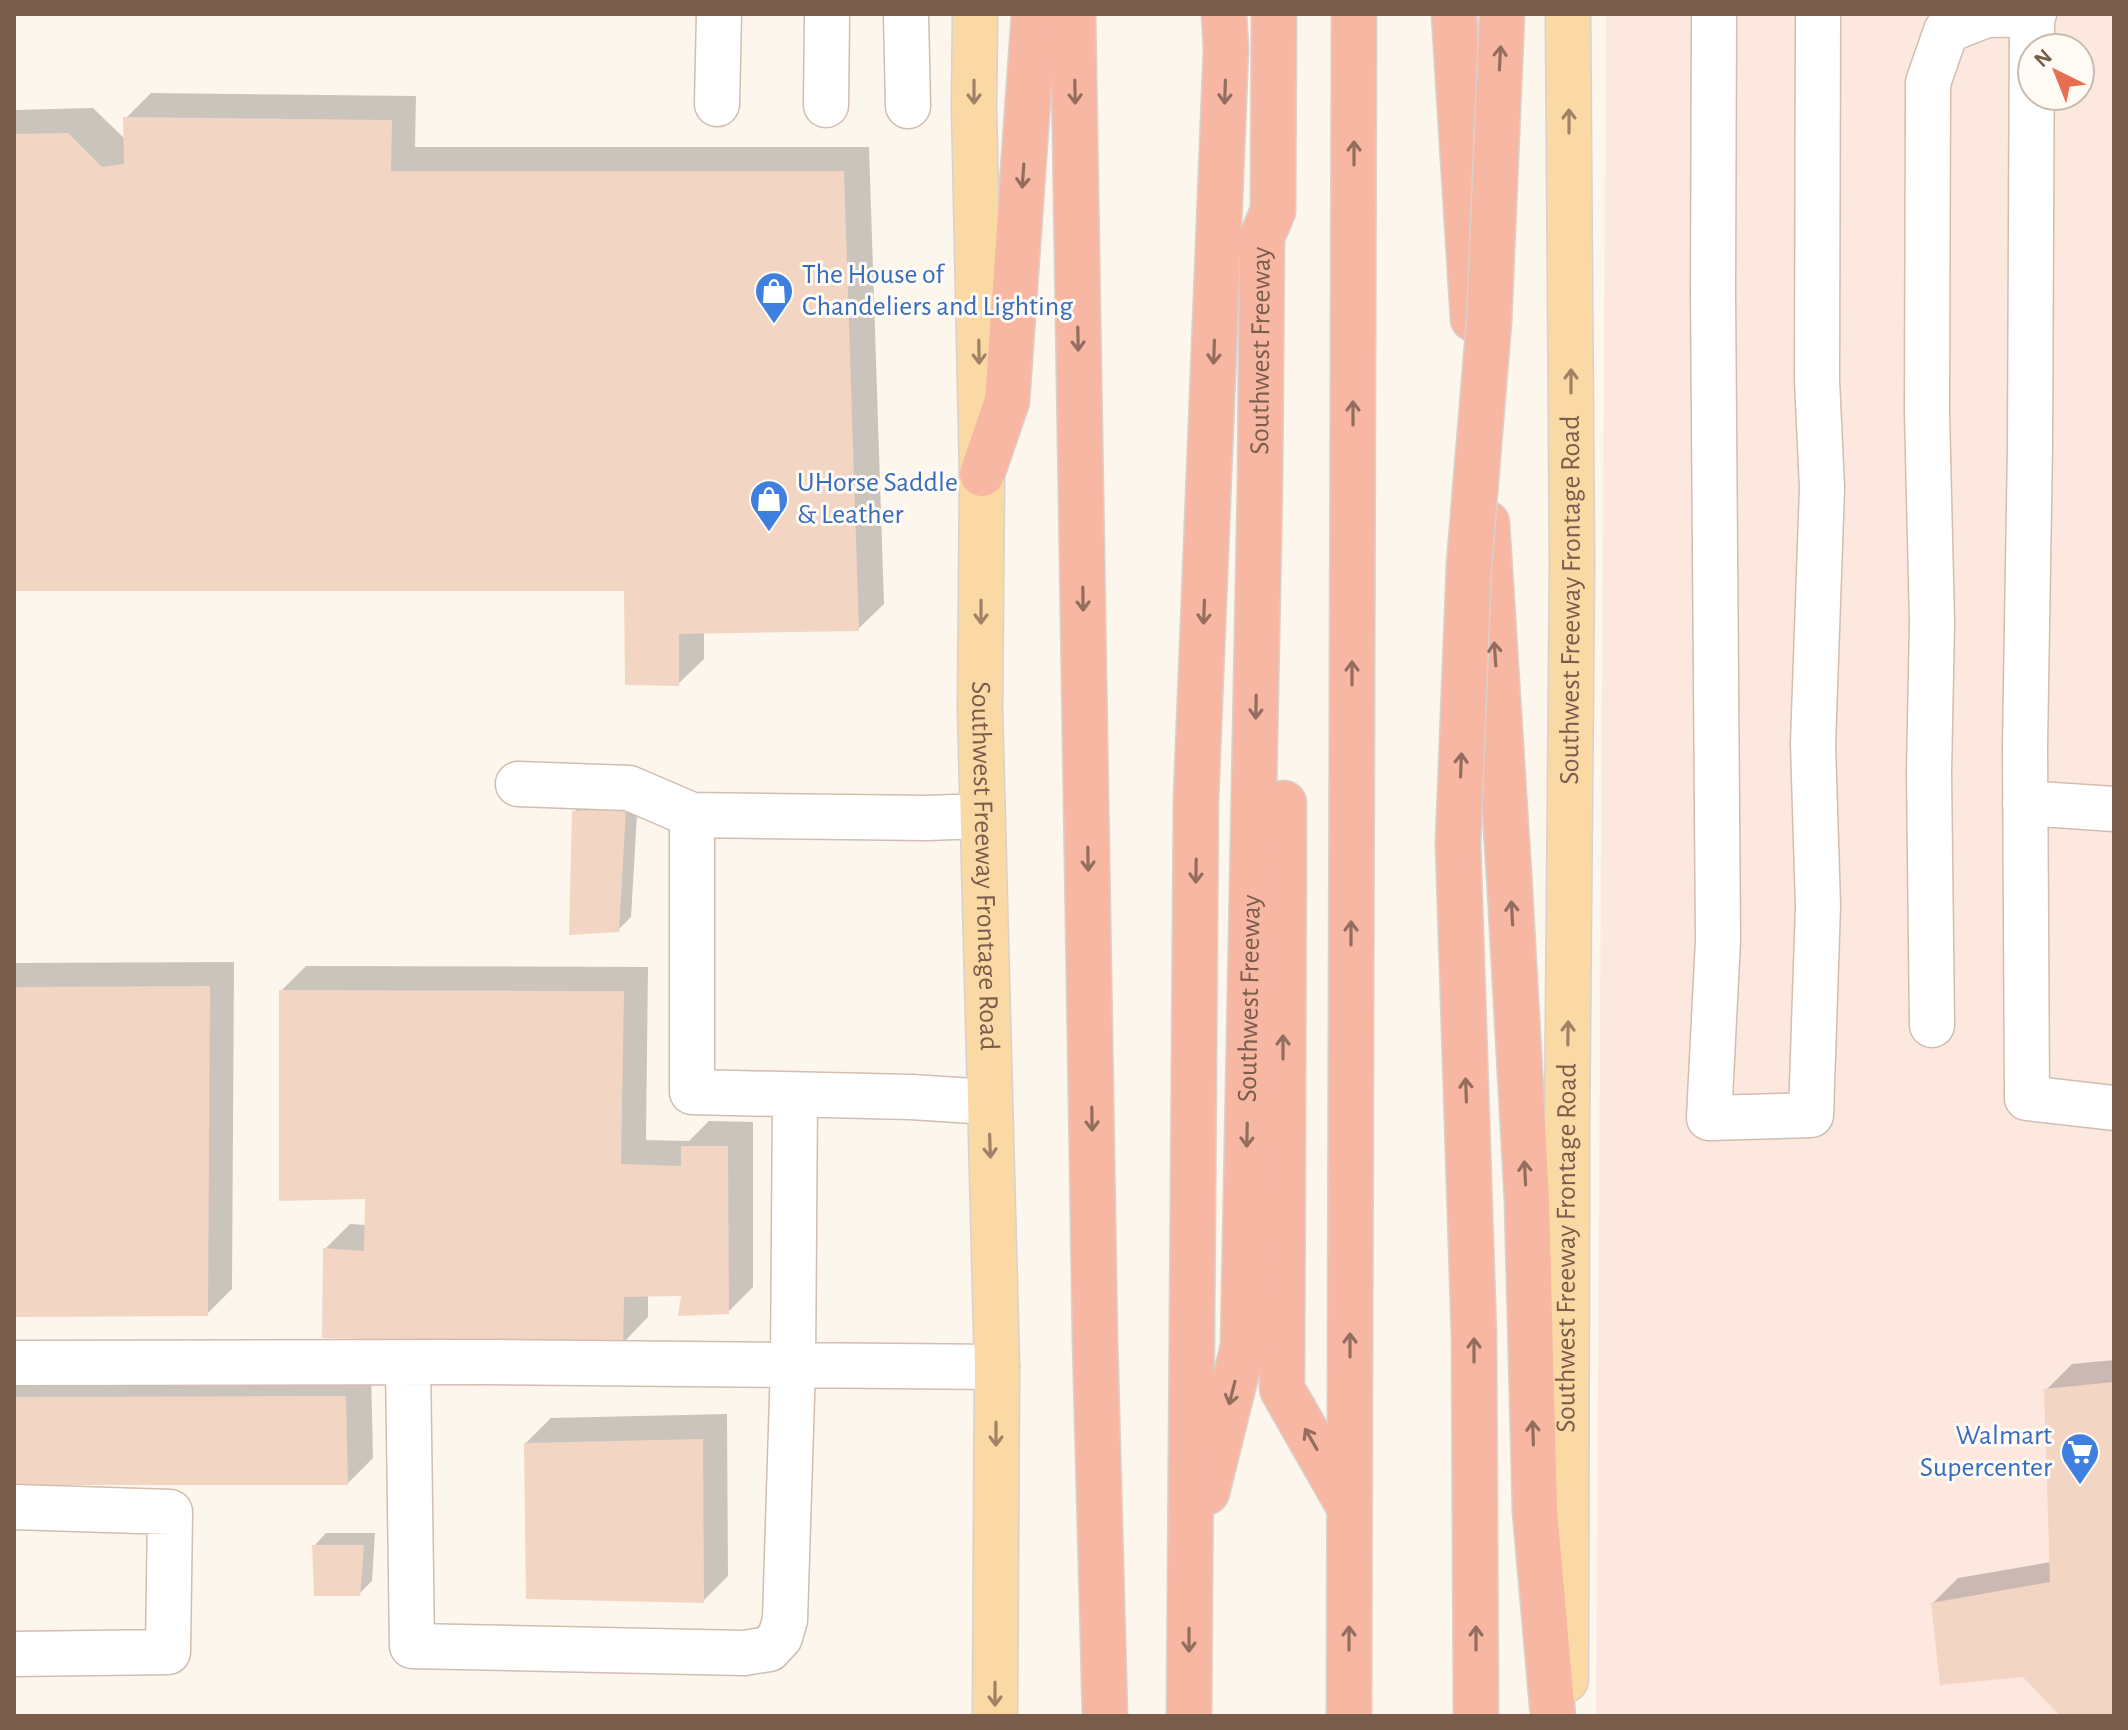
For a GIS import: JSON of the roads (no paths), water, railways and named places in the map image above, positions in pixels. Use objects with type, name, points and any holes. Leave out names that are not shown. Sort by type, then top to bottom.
[{"type":"highway","points":[[982,474],[1007,401],[1034,14]]},
{"type":"highway","points":[[1073,14],[1095,1340],[1105,1716]]},
{"type":"highway","name":"Southwest Freeway","points":[[1189,1716],[1196,799],[1226,48],[1224,14]]},
{"type":"highway","points":[[1273,211],[1274,14]]},
{"type":"highway","points":[[1349,1716],[1354,14]]},
{"type":"highway","points":[[1454,14],[1527,1200],[1535,1511],[1553,1716]]},
{"type":"highway","points":[[1476,1716],[1474,1336],[1458,843],[1469,565],[1489,322],[1502,14]]},
{"type":"highway","name":"Southwest Freeway","points":[[1190,1564],[1243,1347],[1260,500],[1262,237],[1273,211]]},
{"type":"highway","name":"Southwest Freeway","points":[[1273,211],[1288,236],[1282,1389],[1350,1507]]},
{"type":"main road","name":"Southwest Freeway Frontage Road","points":[[975,14],[974,107],[982,474],[982,816],[997,1367],[995,1716]]},
{"type":"main road","name":"Southwest Freeway Frontage Road","points":[[1566,1716],[1572,564],[1568,14]]},
{"type":"lane","points":[[717,104],[719,14]]},
{"type":"lane","points":[[826,105],[827,14]]},
{"type":"lane","points":[[906,14],[908,106]]},
{"type":"lane","points":[[1714,14],[1718,940],[1709,1118],[1811,1115],[1818,906],[1813,744],[1822,488],[1817,380],[1818,14]]},
{"type":"lane","points":[[1932,1025],[1929,773],[1932,622],[1927,413],[1928,83],[1946,31],[1986,15],[2033,14],[2025,803],[2027,1098],[2114,1108]]},
{"type":"lane","points":[[518,784],[629,788],[692,815],[982,816]]},
{"type":"lane","points":[[2025,803],[2114,809]]},
{"type":"lane","points":[[692,815],[692,1092],[989,1102]]},
{"type":"lane","points":[[408,1363],[412,1646],[744,1653],[769,1649],[780,1637],[785,1620],[793,1365],[795,1095]]},
{"type":"lane","points":[[14,1363],[997,1367]]},
{"type":"lane","points":[[14,1507],[170,1512],[168,1652],[14,1654]]},
{"type":"place","name":"The House of Chandeliers and Lighting","points":[[774,325]]},
{"type":"place","name":"UHorse Saddle & Leather","points":[[769,533]]},
{"type":"place","name":"Walmart Supercenter","points":[[2080,1486]]}]
